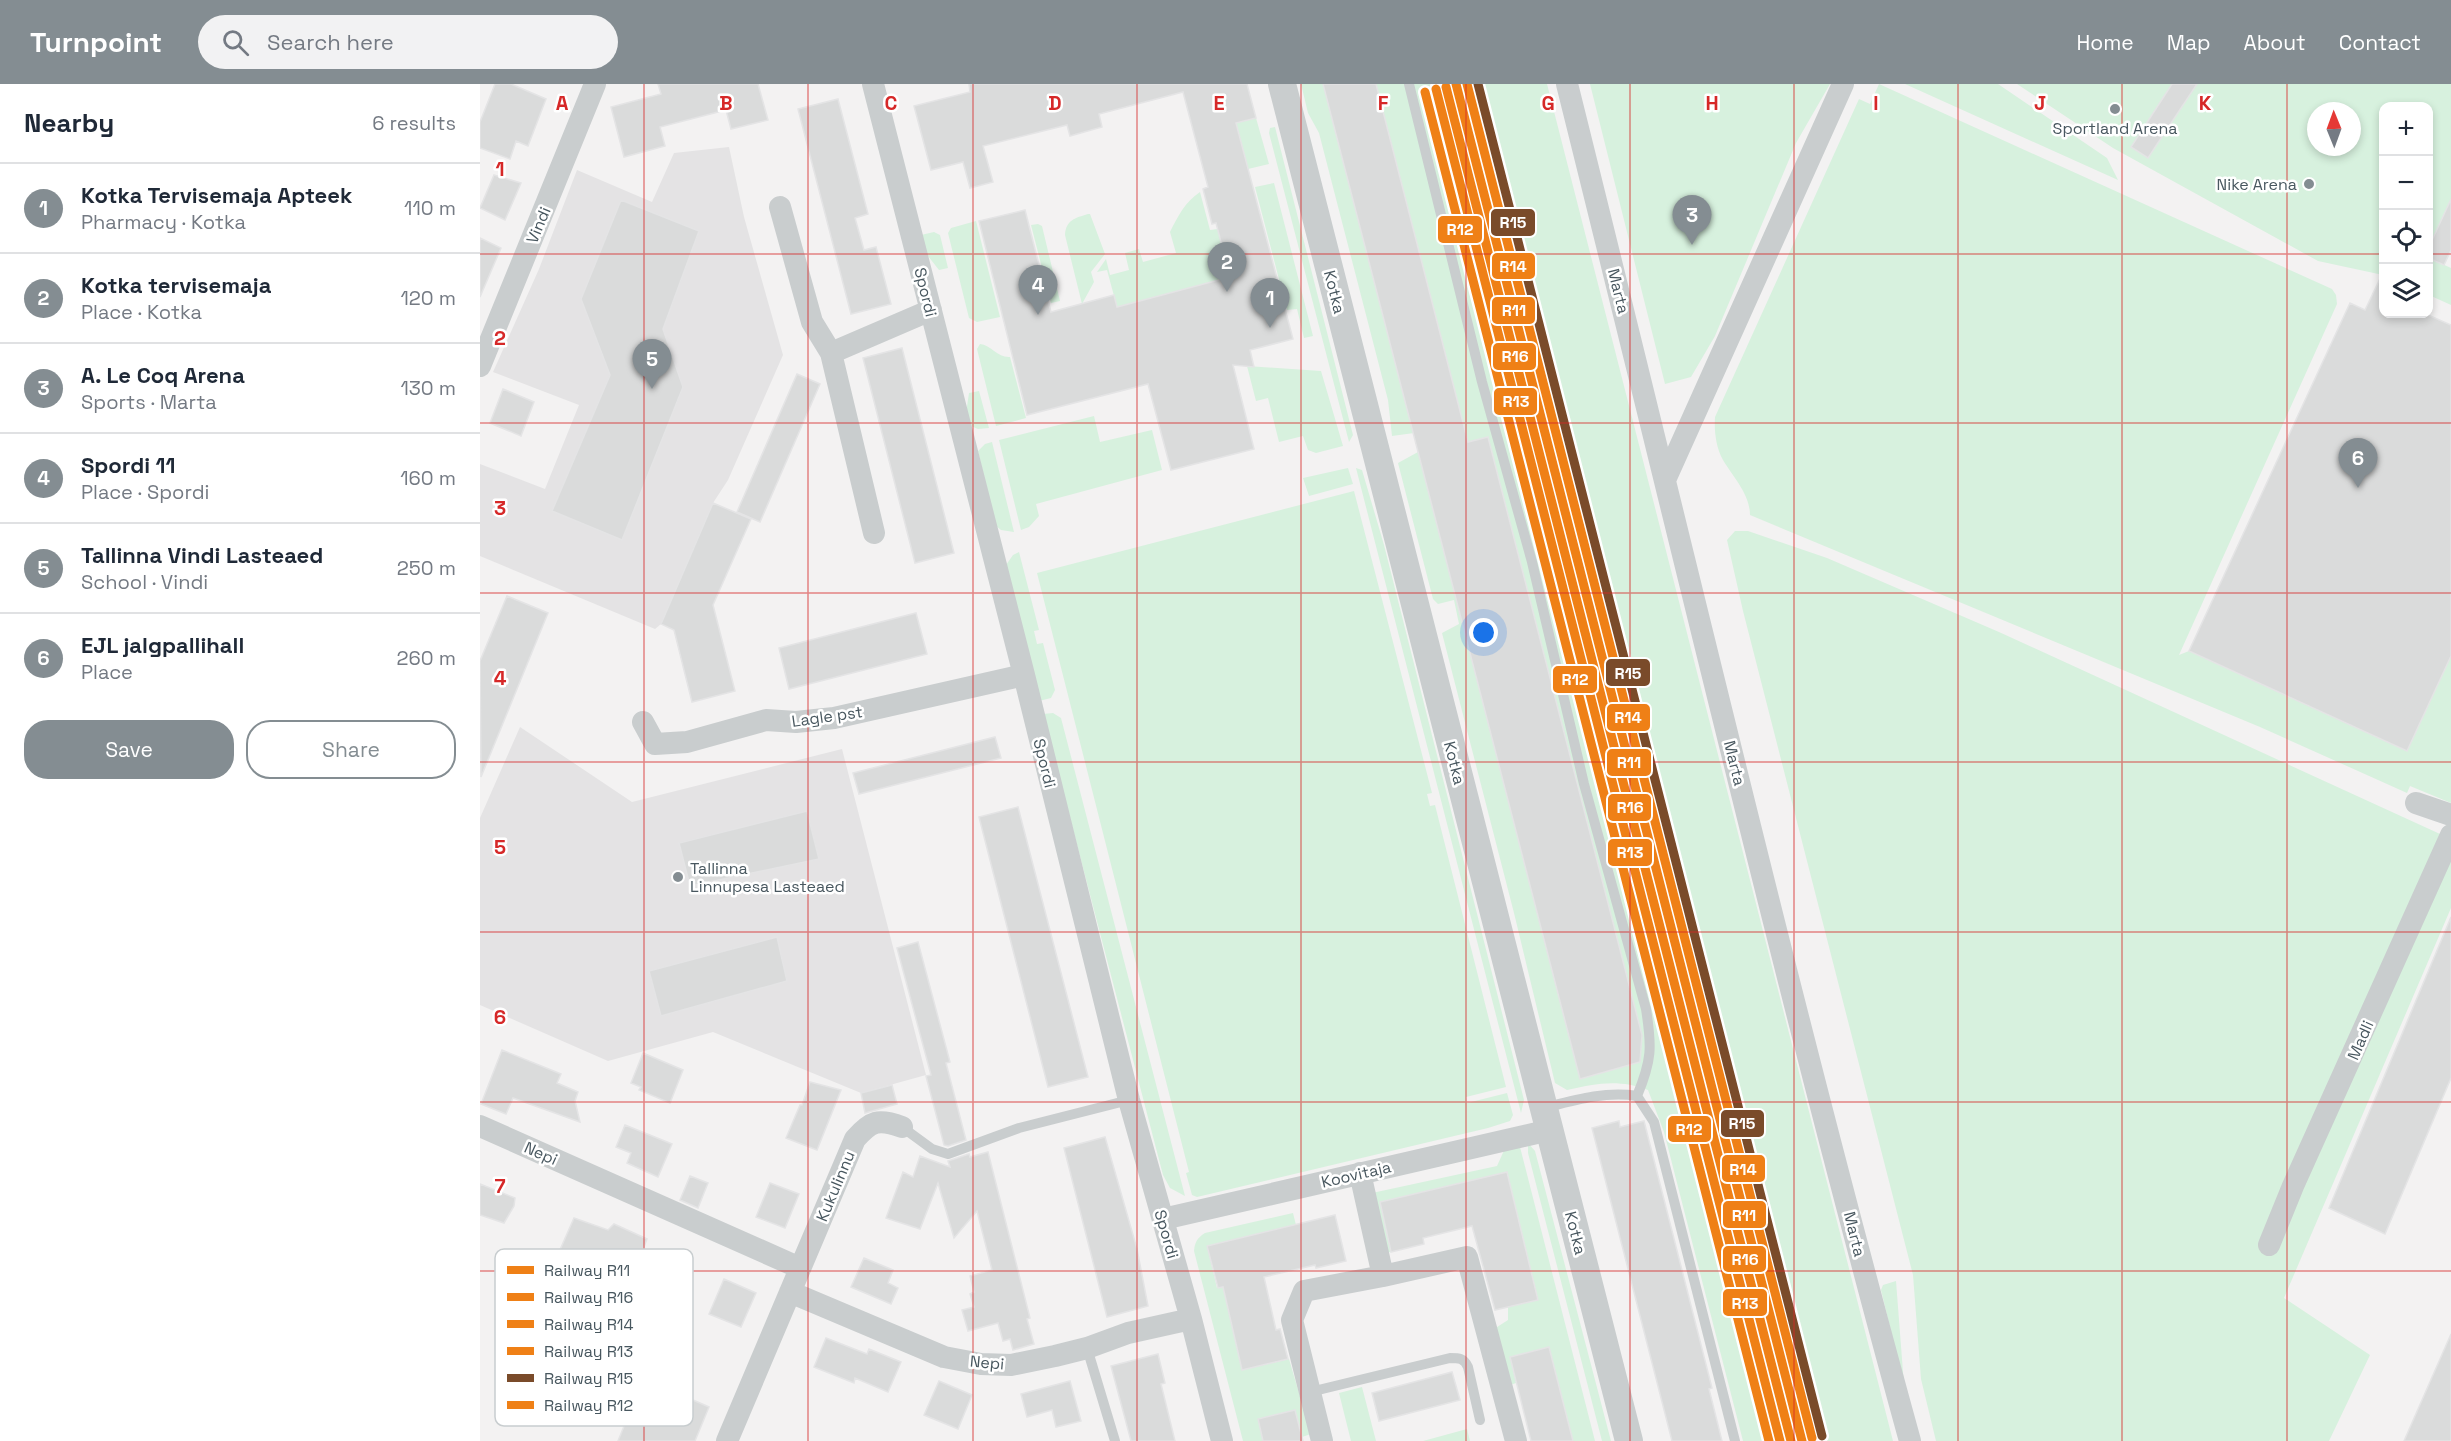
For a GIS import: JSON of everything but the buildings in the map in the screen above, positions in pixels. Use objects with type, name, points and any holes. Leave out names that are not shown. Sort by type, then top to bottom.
[{"type":"street","name":"Vindi","points":[[480,366],[595,84]]},
{"type":"street","name":"Spordi","points":[[873,84],[1024,675],[1129,1100],[1191,1319],[1222,1441]]},
{"type":"street","name":"Kotka","points":[[1282,84],[1629,1441]]},
{"type":"street","name":"Marta","points":[[1567,84],[1685,568],[1870,1295],[1910,1441]]},
{"type":"street","points":[[1665,480],[1843,84]]},
{"type":"street","points":[[780,207],[812,322],[831,353],[874,533]]},
{"type":"street","points":[[831,353],[931,310]]},
{"type":"street","name":"Lagle pst","points":[[643,722],[655,744],[687,742],[766,720],[796,722],[834,718],[1024,675]]},
{"type":"street","points":[[2416,803],[2451,815]]},
{"type":"street","name":"Madli","points":[[2269,1245],[2293,1186],[2451,835]]},
{"type":"street","name":"Koovitaja","points":[[1163,1218],[1360,1173],[1547,1119]]},
{"type":"street","name":"Kukulinnu","points":[[727,1441],[855,1139],[868,1124],[880,1122],[902,1127]]},
{"type":"street","name":"Nepi","points":[[480,1126],[800,1268]]},
{"type":"street","points":[[1360,1173],[1383,1276]]},
{"type":"street","points":[[1322,1441],[1292,1320],[1304,1291],[1467,1257],[1516,1441]]},
{"type":"street","name":"Nepi","points":[[790,1292],[945,1357],[981,1364],[1011,1365],[1087,1348],[1128,1333],[1191,1319]]},
{"type":"lane","points":[[1409,84],[1482,382],[1532,562],[1584,784],[1646,1009],[1652,1044],[1648,1068],[1637,1096]]},
{"type":"lane","points":[[1547,1119],[1592,1096],[1623,1093],[1637,1096],[1654,1122],[1735,1441]]},
{"type":"lane","name":"Kukulinnu","points":[[902,1127],[932,1149],[948,1154],[1019,1128],[1129,1100]]},
{"type":"lane","points":[[1087,1348],[1115,1441]]},
{"type":"lane","points":[[1310,1392],[1450,1358],[1460,1358],[1468,1367],[1479,1420]]},
{"type":"shaded area","points":[[729,147],[744,217],[783,355],[728,480],[713,503],[661,624],[655,629],[480,556],[480,464],[545,489],[579,405],[493,372],[539,269],[577,170],[652,202],[674,153]]},
{"type":"shaded area","name":"Tallinna Linnupesa Lasteaed","points":[[520,727],[632,802],[842,749],[926,1075],[861,1093],[713,1032],[608,1061],[480,1005],[480,818]]},
{"type":"green space","points":[[1301,84],[1430,84],[1775,1441],[1743,1441],[1664,1132],[1648,1090],[1628,1084],[1608,1083],[1567,1090],[1555,1083],[1442,633],[1459,624],[1454,600],[1438,604],[1433,599],[1398,463],[1418,452],[1414,433],[1392,436],[1388,400],[1319,133],[1308,113]]},
{"type":"green space","points":[[1466,84],[1547,84],[1893,1441],[1812,1441]]},
{"type":"green space","points":[[1590,84],[1830,84],[1796,143],[1715,336],[1691,377],[1665,384]]},
{"type":"green space","points":[[1879,84],[2332,289],[2336,295],[2337,304],[2179,655],[2189,651],[2407,751],[2451,656],[2451,803],[2410,786],[2407,793],[2260,727],[1750,515],[1744,493],[1719,450],[1715,434],[1715,417],[1859,99],[1870,104]]},
{"type":"green space","points":[[1905,84],[1998,84],[2107,158],[2118,180]]},
{"type":"green space","points":[[2017,84],[2451,84],[2451,199],[2433,240],[2433,102],[2379,102],[2379,274],[2318,261],[2113,148]]},
{"type":"green space","points":[[1256,118],[1269,164],[1248,169],[1236,123]]},
{"type":"green space","points":[[1275,127],[1353,435],[1349,442],[1269,133],[1270,128]]},
{"type":"green space","points":[[1274,183],[1313,336],[1304,338],[1297,309],[1287,310],[1255,187]]},
{"type":"green space","points":[[1200,192],[1210,230],[1218,229],[1230,277],[1117,307],[1107,270],[1097,272],[1106,259],[1110,275],[1129,270],[1125,253],[1139,249],[1143,262],[1176,253],[1170,232],[1186,205]]},
{"type":"green space","points":[[1090,214],[1105,254],[1091,272],[1094,282],[1082,304],[1065,235],[1069,223],[1075,218]]},
{"type":"green space","points":[[976,221],[1000,317],[977,322],[969,318],[948,233],[951,228]]},
{"type":"green space","points":[[1031,225],[1042,226],[1060,301],[1051,303]]},
{"type":"green space","points":[[934,232],[940,235],[948,268],[939,270],[928,256],[921,235]]},
{"type":"green space","points":[[2433,260],[2451,268],[2451,305],[2433,297]]},
{"type":"green space","points":[[980,344],[1002,356],[1010,357],[1026,418],[996,426],[977,349]]},
{"type":"green space","points":[[1247,366],[1321,371],[1343,446],[1316,453],[1308,450],[1303,436],[1279,442],[1268,398],[1256,401]]},
{"type":"green space","points":[[979,391],[989,428],[978,429],[971,426],[966,413],[969,393]]},
{"type":"green space","points":[[1094,416],[1100,442],[1152,430],[1162,470],[1036,504],[1039,516],[1029,527],[1021,530],[999,440]]},
{"type":"green space","points":[[992,442],[1014,532],[1001,530],[996,526],[978,451],[985,444]]},
{"type":"green space","points":[[1348,468],[1353,484],[1309,496],[1303,478]]},
{"type":"green space","points":[[1356,468],[1362,470],[1384,545],[1524,1100],[1521,1113]]},
{"type":"green space","points":[[1354,491],[1432,793],[1427,794],[1430,806],[1435,805],[1506,1087],[1466,1097],[1467,1103],[1507,1093],[1513,1115],[1510,1121],[1488,1128],[1197,1197],[1192,1195],[1186,1173],[1189,1172],[1037,573]]},
{"type":"green space","points":[[1735,531],[1748,531],[1827,558],[1999,632],[2451,839],[2451,908],[2284,1298],[2370,1355],[2329,1441],[1936,1441],[1921,1379],[1913,1275],[1743,611],[1727,540]]},
{"type":"green space","points":[[1019,552],[1039,630],[1034,631],[1037,644],[1043,643],[1055,690],[1051,698],[1039,701],[1006,565],[1013,555]]},
{"type":"green space","points":[[1053,713],[1061,718],[1185,1196],[1170,1188],[1163,1175],[1043,714]]},
{"type":"green space","points":[[1519,1143],[1595,1441],[1573,1441],[1549,1347],[1510,1357],[1516,1383],[1507,1386],[1494,1329],[1508,1320],[1508,1307],[1538,1299],[1507,1172],[1380,1202],[1391,1252],[1381,1253],[1372,1193],[1497,1166],[1506,1146]]},
{"type":"green space","points":[[1528,1143],[1535,1151],[1611,1441],[1602,1441],[1528,1153]]},
{"type":"green space","points":[[1293,1213],[1296,1225],[1207,1246],[1217,1288],[1223,1287],[1242,1370],[1289,1359],[1311,1434],[1302,1437],[1295,1410],[1258,1419],[1263,1441],[1243,1441],[1194,1251],[1195,1245],[1205,1233]]},
{"type":"green space","points":[[1896,1281],[1904,1385],[1881,1290],[1883,1285]]},
{"type":"green space","points":[[1362,1387],[1376,1441],[1351,1441],[1339,1393]]},
{"type":"green space","points":[[1467,1429],[1470,1441],[1423,1441]]},
{"type":"rail line","name":"R11","points":[[1456,84],[1802,1441]]},
{"type":"rail line","name":"R14","points":[[1467,84],[1812,1438]]},
{"type":"rail line","name":"R15","points":[[1478,84],[1822,1436]]},
{"type":"rail line","name":"R16","points":[[1446,87],[1791,1441]]},
{"type":"rail line","name":"R13","points":[[1436,89],[1780,1441]]},
{"type":"rail line","name":"R12","points":[[1425,92],[1769,1441]]},
{"type":"place","name":"Sportland Arena","points":[[2115,109]]},
{"type":"place","name":"Nike Arena","points":[[2309,184]]},
{"type":"place","name":"A. Le Coq Arena","points":[[1692,245]]},
{"type":"place","name":"Kotka tervisemaja","points":[[1227,292]]},
{"type":"place","name":"Spordi 11","points":[[1038,315]]},
{"type":"place","name":"Kotka Tervisemaja Apteek","points":[[1270,328]]},
{"type":"place","name":"Tallinna Vindi Lasteaed","points":[[652,389]]},
{"type":"place","name":"EJL jalgpallihall","points":[[2358,488]]},
{"type":"place","name":"Tallinna Linnupesa Lasteaed","points":[[678,877]]}]
